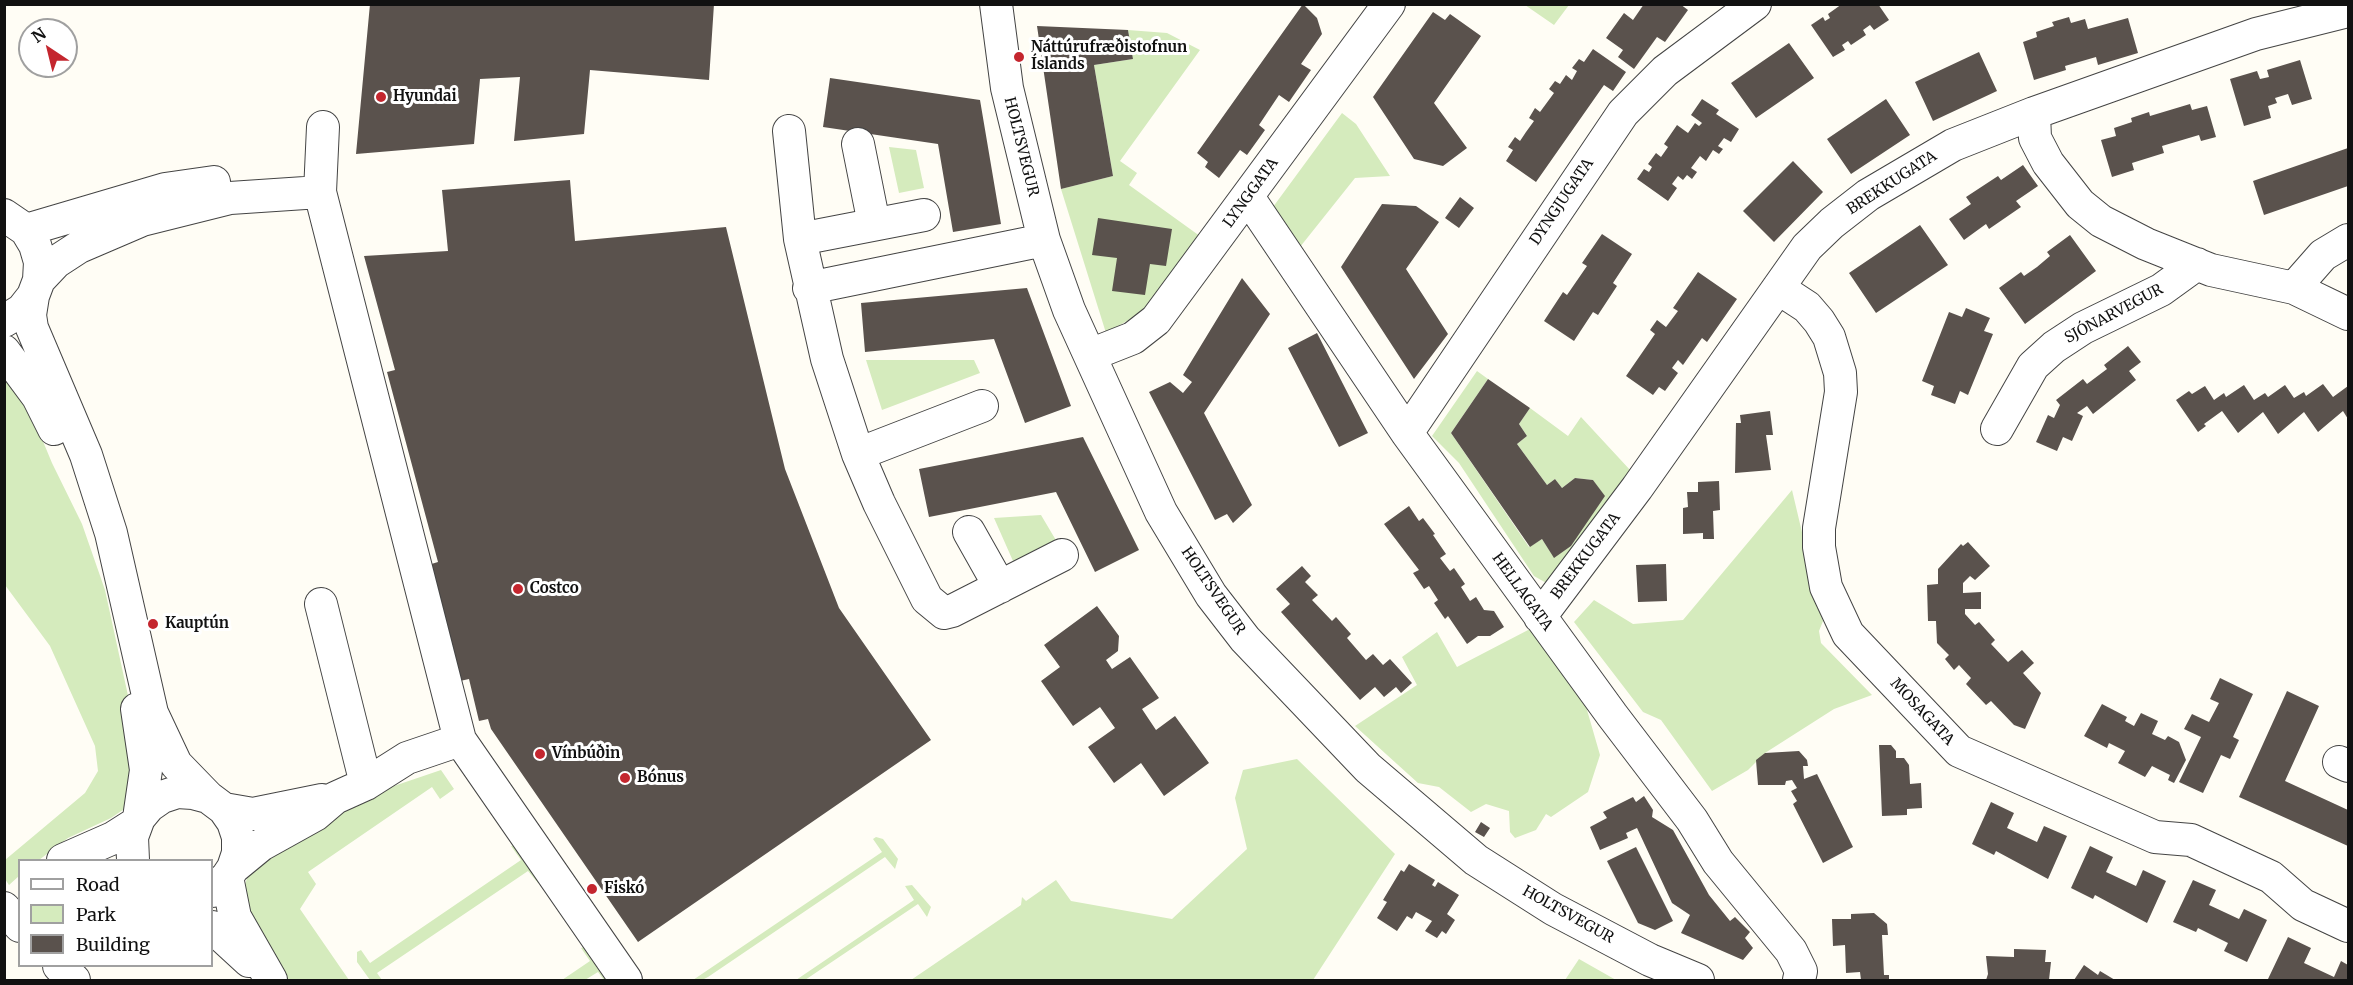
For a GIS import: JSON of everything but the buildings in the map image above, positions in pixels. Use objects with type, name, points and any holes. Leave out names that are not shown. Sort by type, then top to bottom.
[{"type":"street","name":"HOLTSVEGUR","points":[[996,4],[1007,88],[1044,240],[1090,355],[1161,512],[1211,595],[1245,639],[1377,777],[1476,860],[1553,909],[1650,960],[1698,981]]},
{"type":"street","name":"LYNGGATA","points":[[1090,355],[1133,338],[1156,320],[1389,4]]},
{"type":"street","name":"DYNGJUGATA","points":[[1407,433],[1623,113],[1665,71],[1755,4]]},
{"type":"street","name":"BREKKUGATA","points":[[1540,617],[1637,488],[1807,248],[1832,223],[1868,195],[1953,145],[2034,113],[2256,34],[2349,11]]},
{"type":"street","points":[[2034,113],[2035,138],[2048,163],[2080,204],[2101,221],[2211,270],[2294,288],[2349,314]]},
{"type":"street","points":[[323,127],[320,182],[460,740],[626,981]]},
{"type":"street","points":[[789,131],[800,239],[809,288],[827,359],[858,453],[902,552],[927,599],[935,609],[944,613],[952,611],[1062,555]]},
{"type":"street","points":[[858,144],[874,224]]},
{"type":"street","points":[[10,218],[225,180],[320,182]]},
{"type":"street","points":[[4,321],[22,310],[56,262],[79,247],[142,220],[231,198],[320,182]]},
{"type":"street","name":"HELLAGATA","points":[[1248,198],[1407,433],[1540,617],[1692,820],[1718,862],[1791,951],[1801,971],[1799,981]]},
{"type":"street","points":[[800,239],[924,215]]},
{"type":"street","points":[[10,218],[35,245],[40,262],[30,315],[33,328],[86,455],[111,533],[152,713],[177,764],[233,822],[238,837],[238,853],[224,879],[235,917],[269,978]]},
{"type":"street","points":[[809,288],[1044,240]]},
{"type":"street","points":[[2294,288],[2323,255],[2349,240]]},
{"type":"street","name":"SJÓNARVEGUR","points":[[1997,429],[2033,366],[2054,347],[2083,328],[2162,290],[2197,264]]},
{"type":"street","name":"MOSAGATA","points":[[1778,288],[1807,307],[1819,321],[1832,346],[1840,373],[1840,401],[1819,528],[1819,547],[1826,587],[1848,634],[1959,751],[2155,837],[2191,840],[2271,877],[2304,905],[2345,915]]},
{"type":"street","points":[[4,351],[38,397],[58,439],[94,538],[118,616],[144,750],[145,787],[132,837],[133,859]]},
{"type":"street","points":[[858,453],[982,406]]},
{"type":"street","points":[[969,532],[1000,587]]},
{"type":"street","points":[[321,604],[366,784]]},
{"type":"street","points":[[67,859],[113,838],[137,821],[155,801],[177,792],[193,793],[216,803],[253,814],[335,798],[366,784],[407,758],[460,740]]},
{"type":"street","points":[[224,879],[261,845],[315,815],[335,798]]},
{"type":"street","points":[[18,896],[4,906],[18,924]]},
{"type":"street","points":[[213,928],[269,978]]},
{"type":"street","points":[[60,967],[74,981]]},
{"type":"green space","points":[[1525,5],[1569,5],[1554,25]]},
{"type":"green space","points":[[1128,30],[1167,33],[1200,50],[1120,161],[1137,173],[1129,185],[1204,239],[1139,314],[1106,333],[1061,189],[1113,176],[1094,65],[1133,59]]},
{"type":"green space","points":[[1342,113],[1356,124],[1390,176],[1355,178],[1300,247],[1273,207]]},
{"type":"green space","points":[[889,147],[916,150],[924,188],[899,193]]},
{"type":"green space","points":[[866,360],[974,360],[980,373],[882,410]]},
{"type":"green space","points":[[5,368],[25,398],[52,463],[82,524],[105,590],[132,714],[136,801],[111,818],[68,838],[40,859],[18,859],[18,877],[9,885],[5,879],[5,860],[85,793],[98,771],[95,746],[50,646],[5,585]]},
{"type":"green space","points":[[1477,371],[1488,379],[1451,433],[1529,547],[1542,539],[1554,557],[1571,546],[1604,496],[1593,480],[1575,478],[1562,488],[1555,479],[1547,485],[1517,444],[1527,436],[1519,424],[1530,408],[1568,436],[1581,417],[1631,471],[1548,584],[1534,576],[1459,463],[1432,436]]},
{"type":"green space","points":[[1792,490],[1823,621],[1819,631],[1821,643],[1872,695],[1834,709],[1765,753],[1748,770],[1712,791],[1661,720],[1643,712],[1574,622],[1594,600],[1633,624],[1683,620]]},
{"type":"green space","points":[[1041,515],[1057,542],[1013,561],[994,518]]},
{"type":"green space","points":[[1530,629],[1585,703],[1600,755],[1588,792],[1551,817],[1546,814],[1536,830],[1515,838],[1510,832],[1509,811],[1486,804],[1471,812],[1439,787],[1418,783],[1355,726],[1417,685],[1402,657],[1437,632],[1457,667]]},
{"type":"green space","points":[[1297,759],[1395,854],[1313,980],[911,980],[1021,905],[1022,897],[1026,901],[1056,880],[1071,901],[1172,919],[1247,849],[1235,798],[1243,770]]},
{"type":"green space","points":[[441,770],[454,789],[440,799],[432,787],[308,872],[316,884],[300,909],[349,980],[286,980],[262,948],[243,890],[250,870],[285,840],[391,787]]},
{"type":"green space","points":[[876,837],[883,839],[898,859],[895,869],[885,857],[708,977],[693,980],[882,852],[873,839]]},
{"type":"green space","points":[[515,845],[540,880],[538,883],[528,871],[377,973],[382,980],[370,980],[357,962],[357,952],[361,950],[370,963],[521,860],[511,846]]},
{"type":"green space","points":[[912,885],[931,907],[927,917],[918,904],[805,980],[796,980],[914,900],[905,886]]},
{"type":"green space","points":[[584,947],[609,980],[604,980],[598,972],[585,980],[562,980],[590,961],[581,948]]},
{"type":"green space","points":[[1579,959],[1616,980],[1565,980]]},
{"type":"place","name":"Náttúrufræðistofnun Íslands","points":[[1019,57]]},
{"type":"place","name":"Hyundai","points":[[381,97]]},
{"type":"place","name":"Costco","points":[[518,589]]},
{"type":"place","name":"Kauptún","points":[[153,624]]},
{"type":"place","name":"Vínbúðin","points":[[540,754]]},
{"type":"place","name":"Bónus","points":[[625,778]]},
{"type":"place","name":"Fiskó","points":[[592,889]]}]
